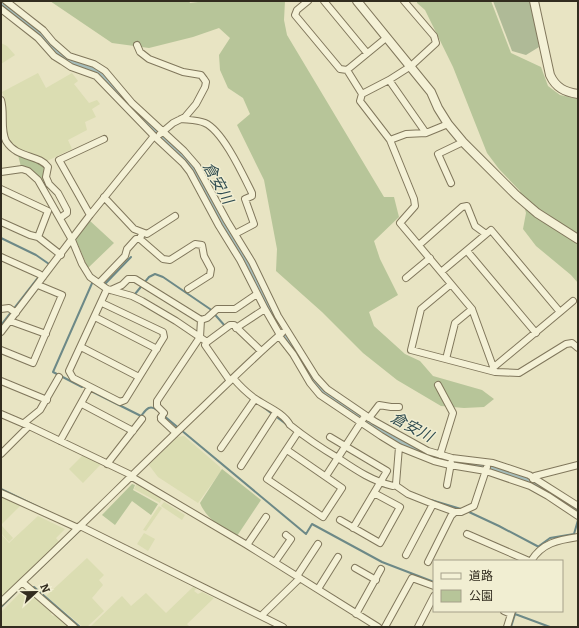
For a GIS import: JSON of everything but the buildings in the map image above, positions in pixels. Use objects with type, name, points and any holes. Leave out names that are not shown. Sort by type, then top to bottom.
[{"type":"street","points":[[6,1],[43,30],[53,42],[69,56],[94,64],[105,72],[132,103],[184,151],[197,166],[252,262],[276,314],[323,385],[335,396],[399,447],[419,456],[451,462],[489,466],[533,478],[578,506]]},
{"type":"street","points":[[308,1],[296,10],[295,15],[340,69],[346,70],[362,94]]},
{"type":"street","points":[[324,1],[367,53]]},
{"type":"street","points":[[356,1],[431,92],[438,108],[448,124],[463,142],[516,195],[537,212],[578,239]]},
{"type":"street","points":[[404,1],[434,36],[436,43],[411,66],[389,80],[362,94],[360,101],[390,140],[414,199],[415,206],[400,223],[472,309],[495,370]]},
{"type":"street","points":[[534,1],[550,75],[560,89],[578,94]]},
{"type":"street","points":[[1,9],[38,38],[54,56],[71,67],[96,76],[183,163],[190,172],[218,226],[245,269],[280,335],[310,383],[320,395],[364,419],[428,451],[440,455],[451,462],[489,466],[530,485],[578,516]]},
{"type":"street","points":[[38,38],[43,30]]},
{"type":"street","points":[[346,70],[386,38]]},
{"type":"street","points":[[1,332],[10,321],[14,312],[38,285],[41,276],[59,253],[72,240],[90,215],[155,136],[173,123],[185,117],[196,104],[205,88],[206,82],[201,75],[183,72],[149,59],[140,52],[137,45]]},
{"type":"street","points":[[389,80],[426,133]]},
{"type":"street","points":[[1,100],[3,106],[3,133],[6,140],[19,154],[33,157],[45,163],[48,167],[46,178],[49,184],[58,193],[67,210],[67,213],[60,218]]},
{"type":"street","points":[[181,119],[201,122],[213,128],[230,150],[252,192],[252,196],[245,199],[254,224],[235,234]]},
{"type":"street","points":[[390,140],[406,134],[426,133],[448,124]]},
{"type":"street","points":[[90,215],[60,160],[104,139]]},
{"type":"street","points":[[451,183],[438,154],[463,142]]},
{"type":"street","points":[[1,172],[22,169],[28,171],[41,185],[72,240],[87,273],[94,281],[142,301],[206,342]]},
{"type":"street","points":[[1,189],[48,211]]},
{"type":"street","points":[[104,198],[163,259],[170,260],[195,244],[202,245],[204,256],[210,269],[210,275],[188,289]]},
{"type":"street","points":[[38,237],[50,202]]},
{"type":"street","points":[[419,245],[462,207],[467,206],[475,226],[486,234]]},
{"type":"street","points":[[102,281],[125,256],[127,249],[136,239],[141,235],[147,234],[175,216]]},
{"type":"street","points":[[1,222],[38,237],[59,253]]},
{"type":"street","points":[[441,272],[491,230],[560,312]]},
{"type":"street","points":[[467,251],[536,333]]},
{"type":"street","points":[[1,258],[41,276]]},
{"type":"street","points":[[406,278],[430,258]]},
{"type":"street","points":[[102,303],[163,332],[164,337],[125,400],[120,402],[73,378],[69,371],[102,303],[111,289],[122,285],[128,279],[135,279],[201,320]]},
{"type":"street","points":[[451,284],[421,309],[411,350],[495,370],[519,373],[566,344],[572,343],[578,348]]},
{"type":"street","points":[[1,350],[33,363],[62,295],[38,285]]},
{"type":"street","points":[[201,320],[207,318],[217,310],[236,309],[257,294]]},
{"type":"street","points":[[495,370],[572,301]]},
{"type":"street","points":[[1,309],[9,308],[14,312]]},
{"type":"street","points":[[236,328],[265,309]]},
{"type":"street","points":[[446,359],[455,323],[472,309]]},
{"type":"street","points":[[270,318],[276,314]]},
{"type":"street","points":[[95,317],[157,349]]},
{"type":"street","points":[[178,430],[161,419],[164,413],[157,406],[157,401],[199,338],[201,320]]},
{"type":"street","points":[[10,321],[46,334]]},
{"type":"street","points":[[206,342],[230,325],[234,325],[260,351]]},
{"type":"street","points":[[1,602],[81,527],[178,430],[233,380],[260,351],[286,330]]},
{"type":"street","points":[[206,342],[205,345],[233,380],[254,400],[276,412],[298,432],[365,476],[395,486],[412,496],[433,504],[455,512],[461,512],[474,506],[489,466]]},
{"type":"street","points":[[81,347],[140,377]]},
{"type":"street","points":[[1,454],[40,410],[59,377]]},
{"type":"street","points":[[1,381],[47,400]]},
{"type":"street","points":[[438,385],[453,413],[440,455]]},
{"type":"street","points":[[60,441],[82,404],[90,387]]},
{"type":"street","points":[[221,448],[254,400]]},
{"type":"street","points":[[82,404],[133,431]]},
{"type":"street","points":[[326,476],[364,419],[379,405],[399,407]]},
{"type":"street","points":[[241,466],[276,412]]},
{"type":"street","points":[[1,414],[27,424],[131,476],[275,562],[378,627]]},
{"type":"street","points":[[107,464],[142,419]]},
{"type":"street","points":[[287,450],[342,488],[323,517],[267,479],[298,432]]},
{"type":"street","points":[[330,437],[387,471],[353,528]]},
{"type":"street","points":[[395,486],[399,447]]},
{"type":"street","points":[[447,485],[451,462]]},
{"type":"street","points":[[533,478],[578,465]]},
{"type":"street","points":[[530,485],[533,478]]},
{"type":"street","points":[[1,493],[81,527],[283,627]]},
{"type":"street","points":[[340,520],[380,543],[400,508],[374,493]]},
{"type":"street","points":[[406,555],[433,504]]},
{"type":"street","points":[[428,562],[451,516],[455,512]]},
{"type":"street","points":[[247,545],[266,518]]},
{"type":"street","points":[[467,534],[528,560]]},
{"type":"street","points":[[275,562],[291,539],[286,535]]},
{"type":"street","points":[[531,560],[550,543],[578,537]]},
{"type":"street","points":[[261,616],[298,577],[318,544]]},
{"type":"street","points":[[318,589],[338,557]]},
{"type":"street","points":[[355,568],[376,580]]},
{"type":"street","points":[[356,614],[381,569]]},
{"type":"street","points":[[385,627],[412,578],[433,586]]},
{"type":"street","points":[[22,582],[74,627]]},
{"type":"street","points":[[418,627],[433,598]]},
{"type":"street","points":[[507,627],[512,612]]},
{"type":"green space","points":[[50,1],[189,1],[190,3],[206,1],[285,1],[284,20],[287,35],[384,197],[394,197],[399,217],[374,241],[380,259],[398,295],[369,312],[374,326],[405,354],[420,361],[433,376],[482,390],[494,399],[484,407],[464,408],[441,406],[397,380],[363,353],[322,312],[276,271],[277,249],[264,180],[237,125],[250,114],[243,98],[228,88],[220,70],[219,55],[230,38],[219,28],[193,37],[149,48],[112,43]]},
{"type":"green space","points":[[417,1],[491,1],[511,53],[541,67],[548,86],[560,95],[578,99],[578,283],[571,275],[536,246],[523,229],[526,213],[520,191],[499,169],[487,153],[453,67],[425,10],[417,3]]},
{"type":"green space","points":[[493,1],[531,1],[539,47],[526,55],[512,51]]},
{"type":"green space","points":[[1,43],[7,46],[15,55],[1,64]]},
{"type":"green space","points":[[38,73],[46,88],[72,73],[78,81],[74,84],[89,103],[97,100],[100,104],[92,109],[96,117],[85,122],[87,130],[68,140],[72,149],[47,161],[39,156],[20,151],[10,141],[6,134],[5,99],[2,92]]},
{"type":"green space","points":[[18,155],[44,164],[46,180],[41,182],[21,167]]},
{"type":"green space","points":[[89,220],[114,243],[88,268],[76,240],[78,234]]},
{"type":"green space","points":[[184,436],[220,467],[221,471],[198,503],[158,477],[149,465],[177,437]]},
{"type":"green space","points":[[83,455],[101,464],[83,483],[69,469]]},
{"type":"green space","points":[[222,469],[261,500],[237,536],[211,519],[200,503]]},
{"type":"green space","points":[[137,483],[162,497],[160,503],[134,489]]},
{"type":"green space","points":[[132,484],[135,485],[133,490],[158,504],[151,515],[132,501],[115,525],[102,515]]},
{"type":"green space","points":[[1,496],[21,505],[1,525]]},
{"type":"green space","points":[[164,502],[185,515],[182,520],[161,506]]},
{"type":"green space","points":[[159,506],[162,508],[146,531],[143,530]]},
{"type":"green space","points":[[38,516],[65,529],[56,538],[60,543],[1,600],[1,534],[9,543]]},
{"type":"green space","points":[[2,526],[13,538],[9,542],[1,533]]},
{"type":"green space","points":[[144,533],[155,539],[148,551],[137,544]]},
{"type":"green space","points":[[87,558],[104,575],[99,580],[103,585],[92,598],[104,611],[87,627],[83,627],[46,596]]},
{"type":"green space","points":[[193,587],[197,588],[194,591],[198,594],[202,592],[214,598],[187,624],[190,627],[90,627],[122,596],[131,606],[146,593],[166,613]]},
{"type":"green space","points":[[23,590],[25,592],[27,590],[52,612],[51,614],[53,616],[55,614],[68,626],[1,627],[1,612]]},
{"type":"waterway","name":"倉安川","points":[[1,3],[36,31]]},
{"type":"waterway","name":"倉安川","points":[[43,37],[66,60],[95,71],[155,130]]},
{"type":"waterway","name":"倉安川","points":[[162,138],[184,157],[195,172],[222,224],[246,260],[271,314]]},
{"type":"waterway","points":[[1,238],[36,255],[49,264]]},
{"type":"waterway","points":[[104,285],[131,257]]},
{"type":"waterway","points":[[133,294],[135,294],[149,277],[155,274],[163,277],[210,309],[225,326],[224,327]]},
{"type":"waterway","points":[[1,325],[40,275]]},
{"type":"waterway","points":[[82,387],[53,372],[93,281]]},
{"type":"waterway","name":"倉安川","points":[[284,335],[319,388],[325,394],[358,417],[403,443],[428,455],[452,461],[485,466],[535,483],[578,510]]},
{"type":"waterway","points":[[91,391],[141,416],[150,408],[157,410]]},
{"type":"waterway","points":[[262,406],[271,413]]},
{"type":"waterway","points":[[163,415],[306,534],[312,524],[382,562],[433,582]]},
{"type":"waterway","points":[[278,418],[286,424]]},
{"type":"waterway","points":[[1,489],[53,514]]},
{"type":"waterway","points":[[431,500],[461,509]]},
{"type":"waterway","points":[[469,512],[539,547]]},
{"type":"waterway","points":[[539,546],[550,538],[574,534],[578,520]]},
{"type":"waterway","points":[[29,579],[81,529]]},
{"type":"waterway","points":[[34,587],[80,627]]},
{"type":"waterway","points":[[1,607],[20,588]]},
{"type":"waterway","points":[[511,627],[516,612]]},
{"type":"waterway","points":[[515,614],[550,627]]}]
